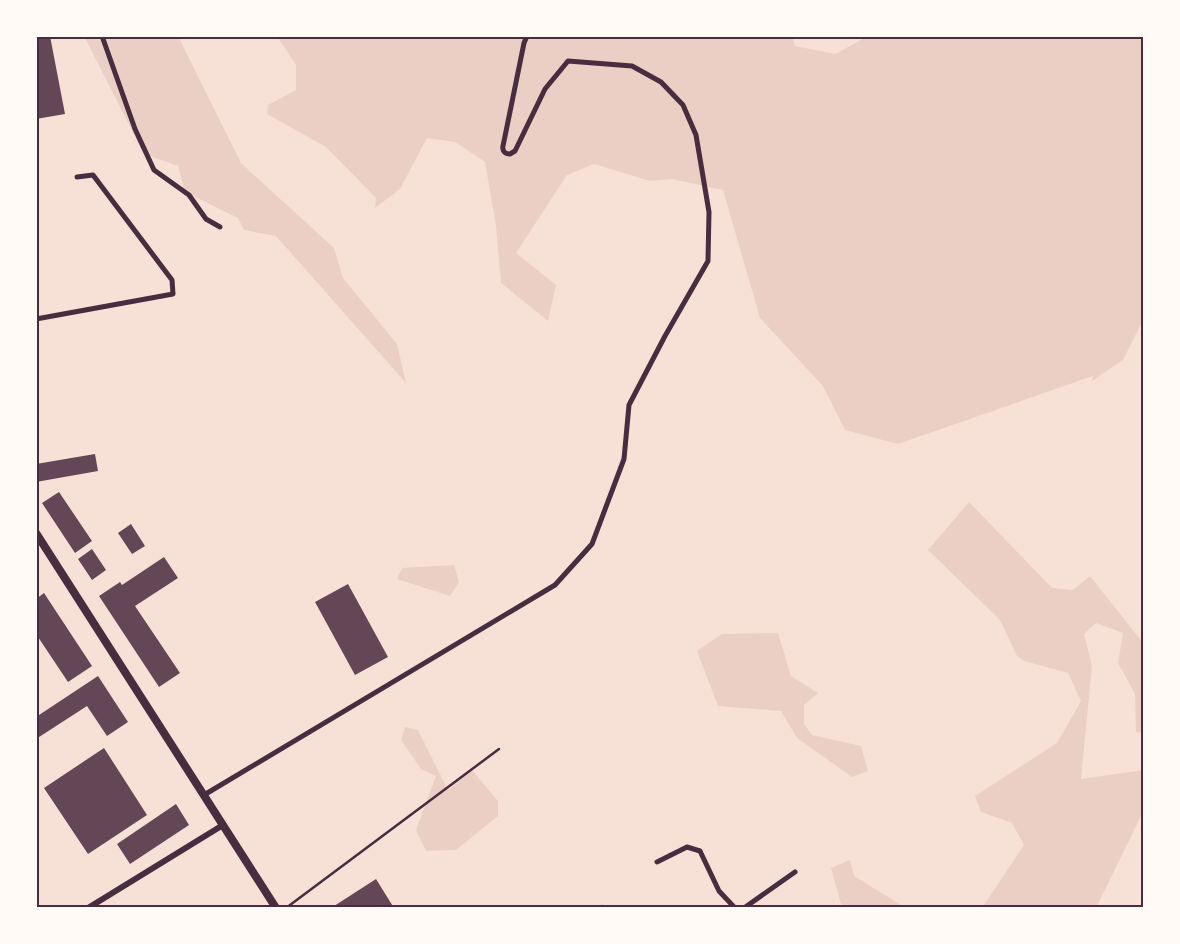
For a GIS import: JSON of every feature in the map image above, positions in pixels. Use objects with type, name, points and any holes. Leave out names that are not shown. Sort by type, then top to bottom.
[{"type":"main road","points":[[36,533],[276,908]]},
{"type":"street","points":[[102,36],[135,129],[154,170],[189,195],[206,219],[220,226]]},
{"type":"street","points":[[204,795],[555,585],[592,544],[624,459],[629,404],[708,261],[709,212],[696,135],[683,105],[661,82],[632,66],[568,61],[545,89],[515,151],[510,154],[506,153],[503,148],[527,36]]},
{"type":"street","points":[[36,319],[173,294],[172,280],[93,175],[78,177]]},
{"type":"street","points":[[36,544],[47,549]]},
{"type":"street","points":[[88,908],[223,825]]},
{"type":"street","points":[[657,862],[687,847],[700,851],[719,891],[735,908]]},
{"type":"street","points":[[744,908],[795,872]]},
{"type":"lane","points":[[286,908],[499,749]]},
{"type":"shaded area","points":[[84,36],[178,36],[241,163],[334,248],[343,278],[397,344],[406,383],[276,236],[244,230],[238,218],[185,192],[178,166],[144,154]]},
{"type":"shaded area","points":[[277,36],[792,36],[795,46],[835,54],[868,36],[1144,36],[1144,318],[1123,360],[1092,381],[1093,376],[898,444],[845,430],[823,386],[760,318],[723,190],[672,179],[650,181],[594,164],[567,175],[516,253],[556,285],[548,321],[501,283],[496,226],[485,162],[455,142],[427,138],[400,189],[375,208],[376,198],[326,147],[267,114],[268,105],[296,90],[296,65]]},
{"type":"shaded area","points":[[969,502],[1052,588],[1073,590],[1090,576],[1144,644],[1144,733],[1136,732],[1135,694],[1118,663],[1123,633],[1096,623],[1084,634],[1092,666],[1081,779],[1144,770],[1144,813],[1096,908],[982,908],[1024,845],[1012,823],[981,812],[975,796],[1057,743],[1081,701],[1068,673],[1024,661],[1017,656],[1000,620],[928,550]]},
{"type":"shaded area","points":[[454,565],[459,582],[450,596],[397,579],[402,568]]},
{"type":"shaded area","points":[[778,633],[791,676],[818,693],[804,705],[804,724],[812,735],[861,746],[868,771],[852,777],[797,738],[781,711],[718,706],[697,651],[722,634]]},
{"type":"shaded area","points":[[405,727],[418,730],[448,790],[472,770],[498,801],[498,816],[456,850],[426,851],[416,830],[436,776],[421,769],[401,740]]},
{"type":"shaded area","points":[[850,860],[854,876],[906,908],[846,908],[841,904],[831,868]]},
{"type":"building","points":[[36,36],[50,36],[65,114],[36,119]]},
{"type":"building","points":[[95,454],[98,471],[36,482],[36,464]]},
{"type":"building","points":[[59,492],[92,541],[75,553],[42,503]]},
{"type":"building","points":[[131,524],[145,546],[132,554],[118,533]]},
{"type":"building","points":[[92,549],[106,570],[92,580],[78,559]]},
{"type":"building","points":[[164,557],[178,578],[135,606],[180,673],[159,687],[99,596],[120,582],[122,585]]},
{"type":"building","points":[[348,584],[388,657],[355,675],[315,602]]},
{"type":"building","points":[[44,593],[92,666],[68,682],[36,634],[36,599]]},
{"type":"building","points":[[98,676],[128,722],[107,736],[87,706],[36,739],[36,717]]},
{"type":"building","points":[[104,748],[147,815],[88,854],[44,788]]},
{"type":"building","points":[[176,804],[189,825],[130,864],[117,844]]},
{"type":"building","points":[[376,879],[394,908],[331,908]]}]
